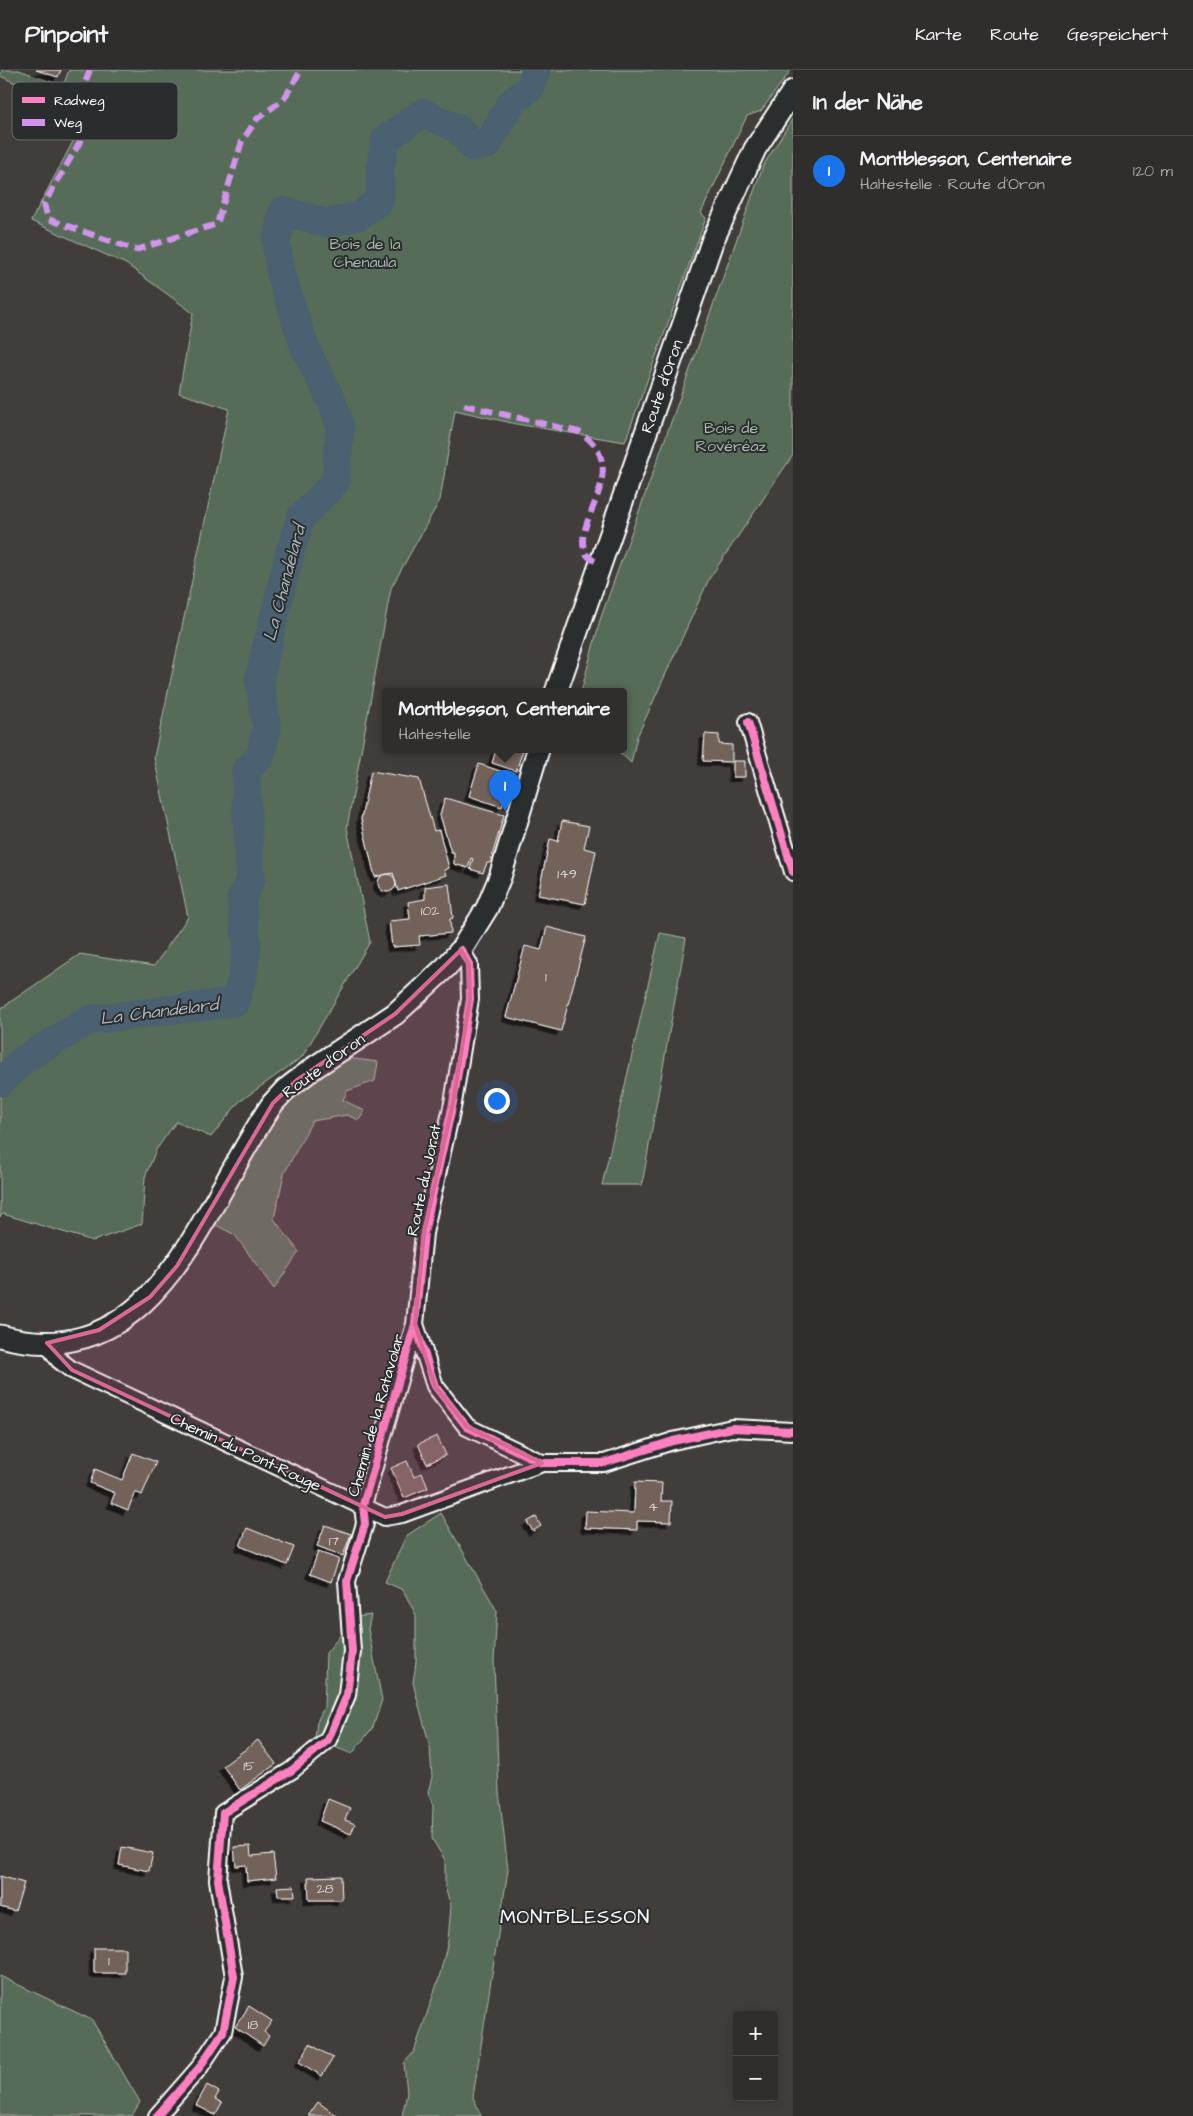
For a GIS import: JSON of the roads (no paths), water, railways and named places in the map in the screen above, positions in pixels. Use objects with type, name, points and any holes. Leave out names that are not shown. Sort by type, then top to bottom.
[{"type":"main road","name":"Route d'Oron","points":[[557,688],[712,242],[755,149],[793,91]]},
{"type":"main road","name":"Route d'Oron","points":[[0,1336],[22,1342],[47,1343],[82,1337],[122,1318],[150,1297],[177,1266],[265,1114],[279,1097],[315,1066],[395,1014],[446,967],[461,950],[487,908],[500,877],[537,753]]},
{"type":"street","points":[[748,722],[793,872]]},
{"type":"street","name":"Route du Jorat","points":[[461,950],[469,964],[470,1000],[453,1103],[424,1233],[415,1324],[435,1386],[467,1427],[542,1463],[604,1463],[672,1441],[732,1428],[793,1431]]},
{"type":"street","name":"Chemin de la Ratavolar","points":[[157,2116],[199,2068],[223,2032],[234,1977],[218,1880],[224,1813],[292,1770],[328,1740],[347,1695],[352,1652],[347,1582],[365,1524],[363,1505],[415,1324]]},
{"type":"street","name":"Chemin du Pont-Rouge","points":[[47,1343],[59,1360],[72,1370],[363,1505],[385,1517],[402,1514],[542,1463]]},
{"type":"waterway","name":"La Chandelard","points":[[0,1082],[23,1060],[89,1020],[235,1002],[243,975],[247,946],[241,899],[251,879],[246,771],[261,755],[267,727],[259,679],[290,552],[301,517],[336,481],[340,426],[333,404],[305,348],[281,274],[276,243],[283,211],[327,223],[359,216],[380,200],[380,170],[385,140],[422,113],[459,129],[473,147],[487,145],[510,104],[530,88],[536,70]]},
{"type":"place","name":"Montblesson, Centenaire","points":[[505,811]]},
{"type":"district","name":"MONTBLESSON","points":[[575,1916]]},
{"type":"park label","name":"Bois de la Chenaula","points":[[365,252]]},
{"type":"park label","name":"Bois de Rovéréaz","points":[[731,436]]}]
